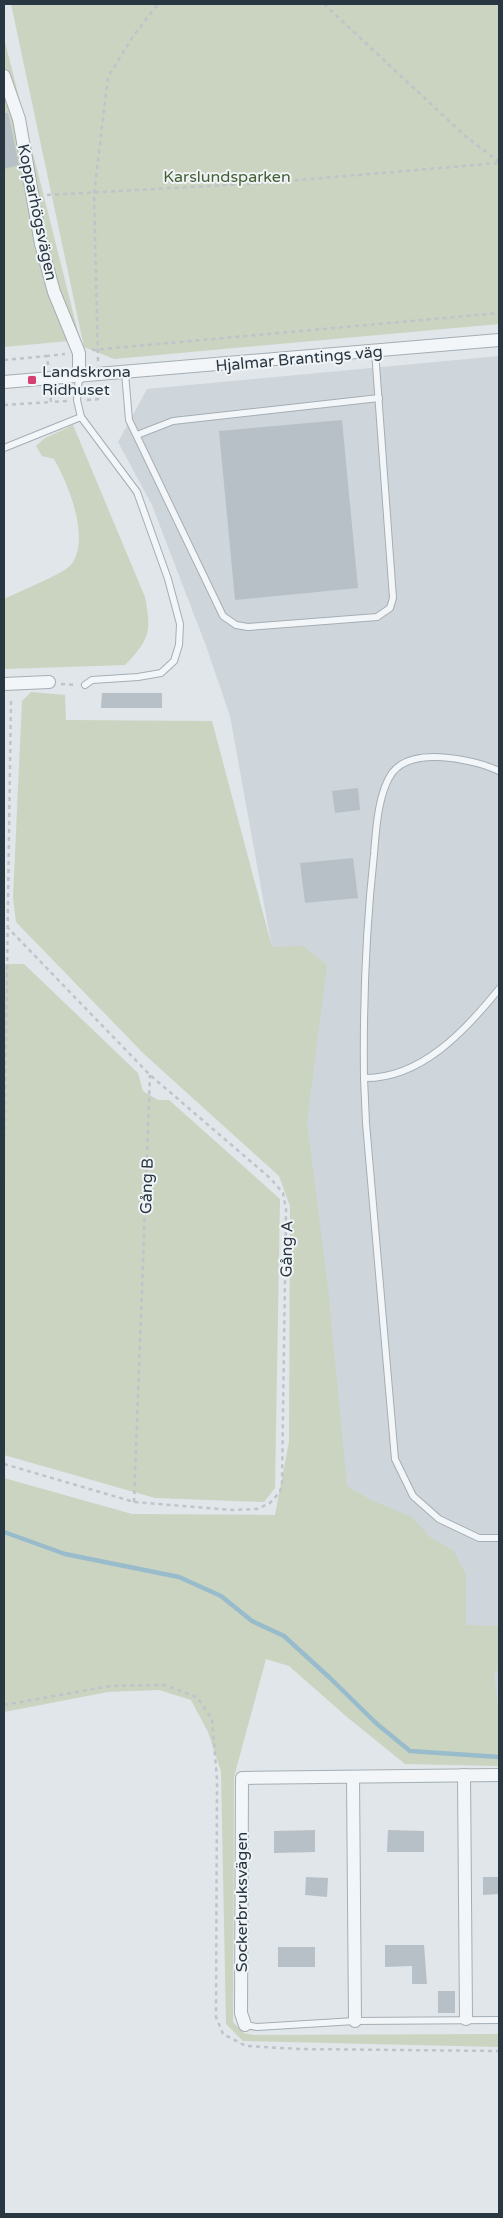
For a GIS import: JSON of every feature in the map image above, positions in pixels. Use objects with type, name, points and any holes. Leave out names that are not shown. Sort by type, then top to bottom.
[{"type":"street","name":"Kopparhögsvägen","points":[[4,76],[19,119],[41,244],[54,292],[79,353],[79,377]]},
{"type":"street","name":"Hjalmar Brantings väg","points":[[4,382],[79,377],[99,380],[125,373],[499,340]]},
{"type":"street","points":[[8,684],[48,682]]},
{"type":"street","points":[[464,1775],[466,2019]]},
{"type":"street","name":"Sockerbruksvägen","points":[[245,2025],[241,2013],[242,1778],[499,1775]]},
{"type":"street","points":[[353,1777],[355,2021]]},
{"type":"lane","points":[[125,373],[129,420],[222,616],[236,625],[248,627],[377,617],[390,608],[393,598],[375,351]]},
{"type":"lane","points":[[79,377],[77,400],[81,417],[137,492],[168,580],[180,624],[180,645],[174,662],[161,673],[138,677],[92,680],[85,685]]},
{"type":"lane","points":[[137,435],[173,421],[379,398]]},
{"type":"lane","points":[[4,448],[81,417]]},
{"type":"lane","points":[[499,771],[466,761],[426,756],[406,761],[393,772],[384,790],[377,826],[371,884],[364,1035],[366,1123],[395,1459],[413,1496],[439,1519],[478,1538],[499,1538]]},
{"type":"lane","points":[[364,1078],[398,1074],[425,1060],[455,1038],[499,989]]},
{"type":"lane","name":"Sockerbruksvägen","points":[[245,2025],[257,2027],[355,2021],[499,2020]]},
{"type":"path","points":[[98,350],[94,194],[108,77],[134,35],[158,4]]},
{"type":"path","points":[[324,4],[464,135],[499,163]]},
{"type":"path","points":[[33,196],[263,183],[499,163]]},
{"type":"path","points":[[79,353],[499,313]]},
{"type":"path","points":[[4,360],[47,356]]},
{"type":"path","points":[[77,400],[100,399],[99,380]]},
{"type":"path","points":[[4,405],[51,402]]},
{"type":"path","points":[[48,682],[85,685]]},
{"type":"path","points":[[4,1177],[8,928],[8,684]]},
{"type":"path","points":[[8,928],[150,1075]]},
{"type":"path","name":"Gång A","points":[[134,1502],[232,1510],[257,1509],[270,1504],[280,1492],[282,1483],[286,1209],[283,1193],[270,1178],[150,1075]]},
{"type":"path","name":"Gång B","points":[[134,1502],[150,1075]]},
{"type":"path","points":[[4,1464],[134,1502]]},
{"type":"shaded area","points":[[499,356],[499,1763],[346,1489],[301,1109],[230,716],[206,646],[152,505],[118,442],[147,389]]},
{"type":"green space","name":"Karslundsparken","points":[[11,4],[499,4],[499,324],[114,359],[84,347]]},
{"type":"green space","points":[[4,38],[80,340],[4,347]]},
{"type":"green space","points":[[73,425],[145,597],[148,619],[147,635],[139,649],[125,665],[4,669],[4,599],[70,566],[76,555],[79,542],[78,527],[66,482],[54,459],[42,456],[36,446],[45,438]]},
{"type":"green space","points":[[31,692],[65,695],[66,720],[212,721],[272,947],[303,946],[327,965],[307,1122],[328,1287],[347,1486],[373,1501],[412,1517],[430,1537],[454,1551],[466,1575],[466,1625],[499,1626],[499,1670],[494,1672],[499,1717],[499,1766],[405,1764],[347,1717],[289,1666],[266,1659],[234,1777],[233,2022],[244,2033],[253,2035],[499,2034],[499,2047],[243,2041],[226,2024],[221,1771],[208,1732],[191,1700],[159,1690],[108,1692],[4,1712],[4,1478],[132,1514],[275,1515],[289,1442],[290,1206],[279,1176],[144,1054],[16,922],[13,898],[22,701]]},
{"type":"green space","points":[[4,964],[24,964],[138,1073],[143,1091],[158,1100],[169,1100],[280,1199],[275,1488],[264,1502],[155,1498],[4,1455]]},
{"type":"building","points":[[4,113],[8,113],[19,165],[4,169]]},
{"type":"building","points":[[342,420],[358,588],[235,600],[219,431]]},
{"type":"building","points":[[102,693],[162,693],[162,708],[101,708]]},
{"type":"building","points":[[358,788],[360,810],[335,813],[332,791]]},
{"type":"building","points":[[353,858],[358,898],[305,903],[300,863]]},
{"type":"building","points":[[315,1830],[315,1852],[274,1853],[274,1831]]},
{"type":"building","points":[[388,1830],[424,1831],[424,1852],[387,1852]]},
{"type":"building","points":[[306,1877],[328,1878],[327,1897],[305,1895]]},
{"type":"building","points":[[483,1877],[499,1877],[499,1894],[483,1895]]},
{"type":"building","points":[[385,1945],[424,1945],[427,1984],[412,1984],[412,1966],[385,1967]]},
{"type":"building","points":[[278,1947],[315,1947],[315,1967],[278,1967]]},
{"type":"building","points":[[438,1991],[455,1991],[455,2013],[438,2013]]},
{"type":"waterway","points":[[4,1532],[65,1554],[179,1577],[221,1596],[252,1621],[284,1636],[377,1724],[410,1751],[499,1757]]},
{"type":"place","name":"Landskrona Ridhuset","points":[[32,380]]}]
